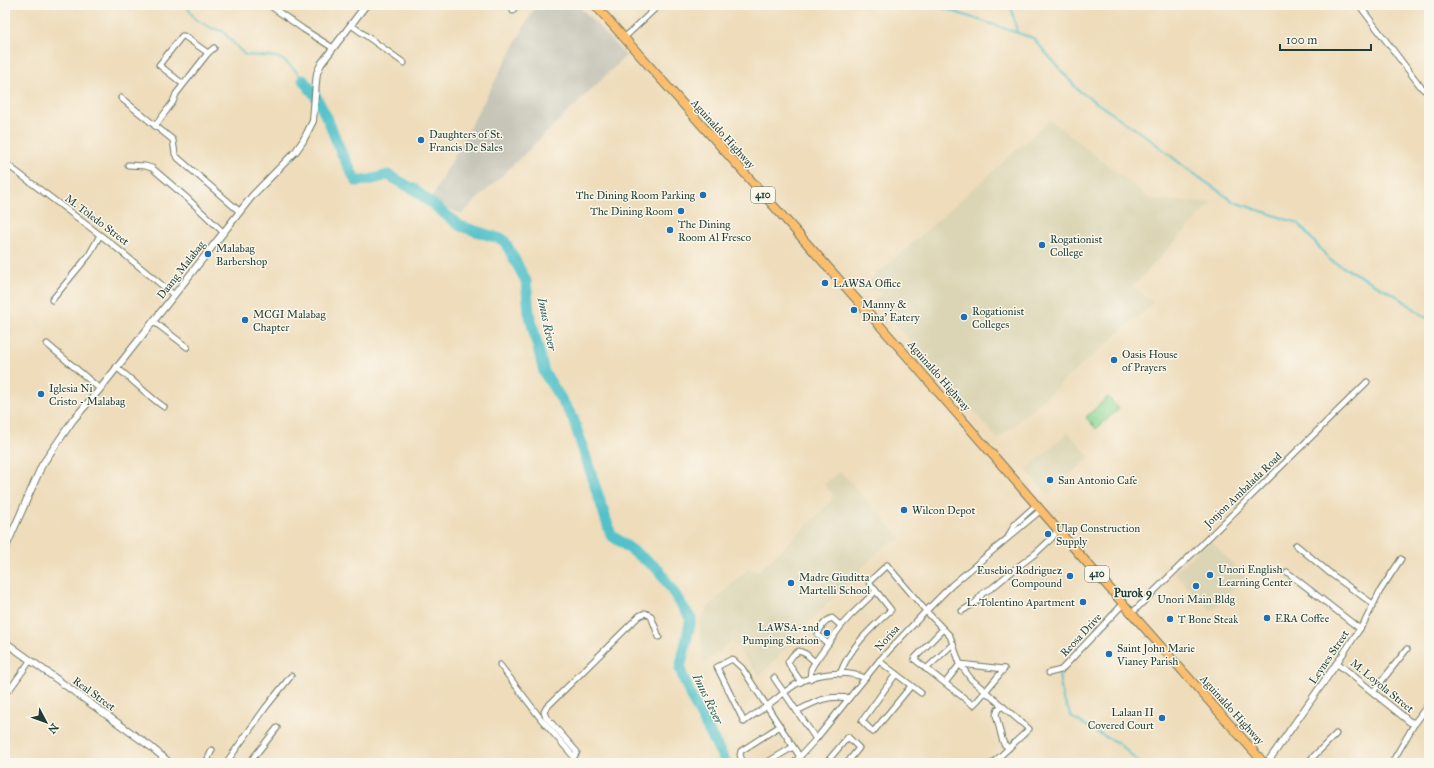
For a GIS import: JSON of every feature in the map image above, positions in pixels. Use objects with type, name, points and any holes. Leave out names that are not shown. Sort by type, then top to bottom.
[{"type":"main road","name":"Aguinaldo Highway","points":[[595,5],[906,354],[1058,530],[1266,763]]},
{"type":"street","points":[[269,5],[333,48]]},
{"type":"street","name":"Daang Malabag","points":[[5,549],[42,465],[73,420],[174,295],[239,211],[296,151],[303,141],[313,121],[317,73],[321,64],[366,5]]},
{"type":"street","points":[[513,11],[515,5]]},
{"type":"street","points":[[624,38],[659,5]]},
{"type":"street","points":[[1359,5],[1421,87],[1429,94]]},
{"type":"street","points":[[351,25],[404,63]]},
{"type":"street","points":[[183,84],[159,65],[177,40],[182,36],[186,36],[208,53]]},
{"type":"street","points":[[155,126],[173,102],[176,94],[183,84],[208,53],[214,48]]},
{"type":"street","points":[[121,98],[173,140],[175,154],[178,158],[239,211]]},
{"type":"street","name":"M. Toledo Street","points":[[5,163],[134,261],[174,295]]},
{"type":"street","points":[[128,165],[152,168],[187,198],[222,232]]},
{"type":"street","points":[[52,300],[89,255],[100,235]]},
{"type":"street","points":[[153,321],[187,347]]},
{"type":"street","points":[[47,344],[100,388]]},
{"type":"street","points":[[116,367],[137,384],[142,391],[164,407]]},
{"type":"street","name":"Jonjon Ambalada Road","points":[[1132,613],[1367,382]]},
{"type":"street","name":"Norisa","points":[[795,763],[816,740],[879,661],[926,610],[1007,537],[1015,524],[1039,507]]},
{"type":"street","points":[[962,611],[976,602],[983,593],[992,588],[1036,553],[1058,530]]},
{"type":"street","points":[[1296,545],[1331,574],[1373,604]]},
{"type":"street","name":"Leynes Street","points":[[1266,763],[1360,629],[1380,591],[1402,559]]},
{"type":"street","points":[[840,674],[843,664],[853,650],[891,610],[870,582],[887,565],[950,636],[960,664],[971,679],[1029,729],[993,763]]},
{"type":"street","points":[[1287,572],[1360,629]]},
{"type":"street","points":[[810,678],[811,669],[815,662],[841,626],[851,614],[876,591]]},
{"type":"street","name":"Reosa Drive","points":[[1049,673],[1061,670],[1124,603]]},
{"type":"street","points":[[570,763],[578,752],[546,717],[544,712],[546,708],[639,616],[645,613],[651,616],[659,636]]},
{"type":"street","points":[[828,644],[818,635],[818,631],[828,619],[832,618],[841,626]]},
{"type":"street","points":[[943,629],[914,659],[973,705],[980,699],[1004,669],[960,664]]},
{"type":"street","name":"Real Street","points":[[5,642],[151,747],[170,763]]},
{"type":"street","points":[[926,669],[953,644]]},
{"type":"street","points":[[1373,692],[1407,649]]},
{"type":"street","points":[[801,682],[788,662],[793,655],[799,651],[806,654],[815,662]]},
{"type":"street","points":[[800,757],[793,747],[780,726],[767,706],[742,668],[732,659],[717,667],[744,722],[767,706],[784,692],[810,678],[840,674],[865,678]]},
{"type":"street","points":[[10,689],[30,660]]},
{"type":"street","points":[[879,661],[920,693]]},
{"type":"street","name":"M. Loyola Street","points":[[1337,663],[1407,720],[1415,723],[1429,704]]},
{"type":"street","points":[[945,683],[960,664]]},
{"type":"street","points":[[500,666],[574,757]]},
{"type":"street","points":[[896,674],[862,721],[873,732],[911,686]]},
{"type":"street","points":[[226,763],[266,707],[291,676]]},
{"type":"street","points":[[774,678],[816,740]]},
{"type":"street","points":[[797,712],[812,703],[826,698],[836,696],[849,698]]},
{"type":"street","points":[[1003,706],[998,709],[996,715],[1002,739],[1004,744],[1009,748]]},
{"type":"street","points":[[1394,759],[1415,723]]},
{"type":"street","points":[[743,763],[740,755],[741,752],[780,726]]},
{"type":"street","points":[[250,763],[277,728]]},
{"type":"street","points":[[1307,763],[1336,734]]},
{"type":"street","points":[[826,763],[848,737],[859,748],[847,763]]},
{"type":"street","points":[[766,763],[793,747]]},
{"type":"street","points":[[206,763],[212,750]]},
{"type":"shaded area","points":[[536,5],[578,5],[626,56],[462,214],[430,201]]},
{"type":"shaded area","name":"Rogationist College","points":[[1050,120],[1152,200],[1213,202],[1133,286],[1153,303],[998,439],[874,300],[881,294],[875,289],[867,291],[863,287]]},
{"type":"shaded area","points":[[1068,432],[1090,457],[1048,494],[1026,470]]},
{"type":"shaded area","name":"Madre Giuditta Martelli School","points":[[840,471],[902,539],[886,544],[836,594],[760,676],[732,641],[703,664],[699,620],[712,603],[748,569],[759,571],[831,502],[833,495],[824,484]]},
{"type":"shaded area","name":"Unori English Learning Center","points":[[1209,539],[1246,577],[1211,611],[1174,573]]},
{"type":"green space","points":[[1108,397],[1119,409],[1096,429],[1086,417]]},
{"type":"waterway","name":"Imus River","points":[[186,5],[195,19],[211,28],[223,31],[245,55],[277,57],[286,62],[303,80]]},
{"type":"waterway","points":[[934,5],[1033,38],[1079,91],[1147,137],[1186,168],[1234,202],[1298,223],[1330,260],[1397,296],[1429,320]]},
{"type":"waterway","points":[[1011,5],[1017,33]]},
{"type":"waterway","name":"Imus River","points":[[303,80],[315,95],[356,181],[369,180],[388,175],[415,190],[460,226],[504,240],[526,281],[529,312],[544,372],[573,418],[611,535],[658,569],[691,619],[680,669],[691,697],[726,763]]},
{"type":"waterway","points":[[1059,674],[1063,699],[1072,717],[1096,732],[1118,743],[1140,763]]},
{"type":"place","name":"Daughters of St. Francis De Sales","points":[[421,140]]},
{"type":"place","name":"The Dining Room Parking","points":[[703,195]]},
{"type":"place","name":"The Dining Room","points":[[681,211]]},
{"type":"place","name":"The Dining Room Al Fresco","points":[[670,230]]},
{"type":"place","name":"Rogationist College","points":[[1042,245]]},
{"type":"place","name":"Malabag Barbershop","points":[[208,254]]},
{"type":"place","name":"LAWSA Office","points":[[825,283]]},
{"type":"place","name":"Manny & Dina' Eatery","points":[[854,310]]},
{"type":"place","name":"Rogationist Colleges","points":[[964,317]]},
{"type":"place","name":"MCGI Malabag Chapter","points":[[245,320]]},
{"type":"place","name":"Oasis House of Prayers","points":[[1114,360]]},
{"type":"place","name":"Iglesia Ni Cristo - Malabag","points":[[41,394]]},
{"type":"place","name":"San Antonio Cafe","points":[[1050,480]]},
{"type":"place","name":"Wilcon Depot","points":[[904,510]]},
{"type":"place","name":"Ulap Construction Supply","points":[[1048,534]]},
{"type":"place","name":"Unori English Learning Center","points":[[1210,575]]},
{"type":"place","name":"Eusebio Rodriguez Compound","points":[[1070,576]]},
{"type":"place","name":"Madre Giuditta Martelli School","points":[[791,583]]},
{"type":"place","name":"Unori Main Bldg","points":[[1196,586]]},
{"type":"place","name":"L. Tolentino Apartment","points":[[1083,602]]},
{"type":"place","name":"ERA Coffee","points":[[1267,618]]},
{"type":"place","name":"T Bone Steak","points":[[1170,619]]},
{"type":"place","name":"LAWSA-2nd Pumping Station","points":[[827,633]]},
{"type":"place","name":"Saint John Marie Vianey Parish","points":[[1109,654]]},
{"type":"place","name":"Lalaan II Covered Court","points":[[1162,718]]},
{"type":"district","name":"Purok 9","points":[[1133,593]]}]
